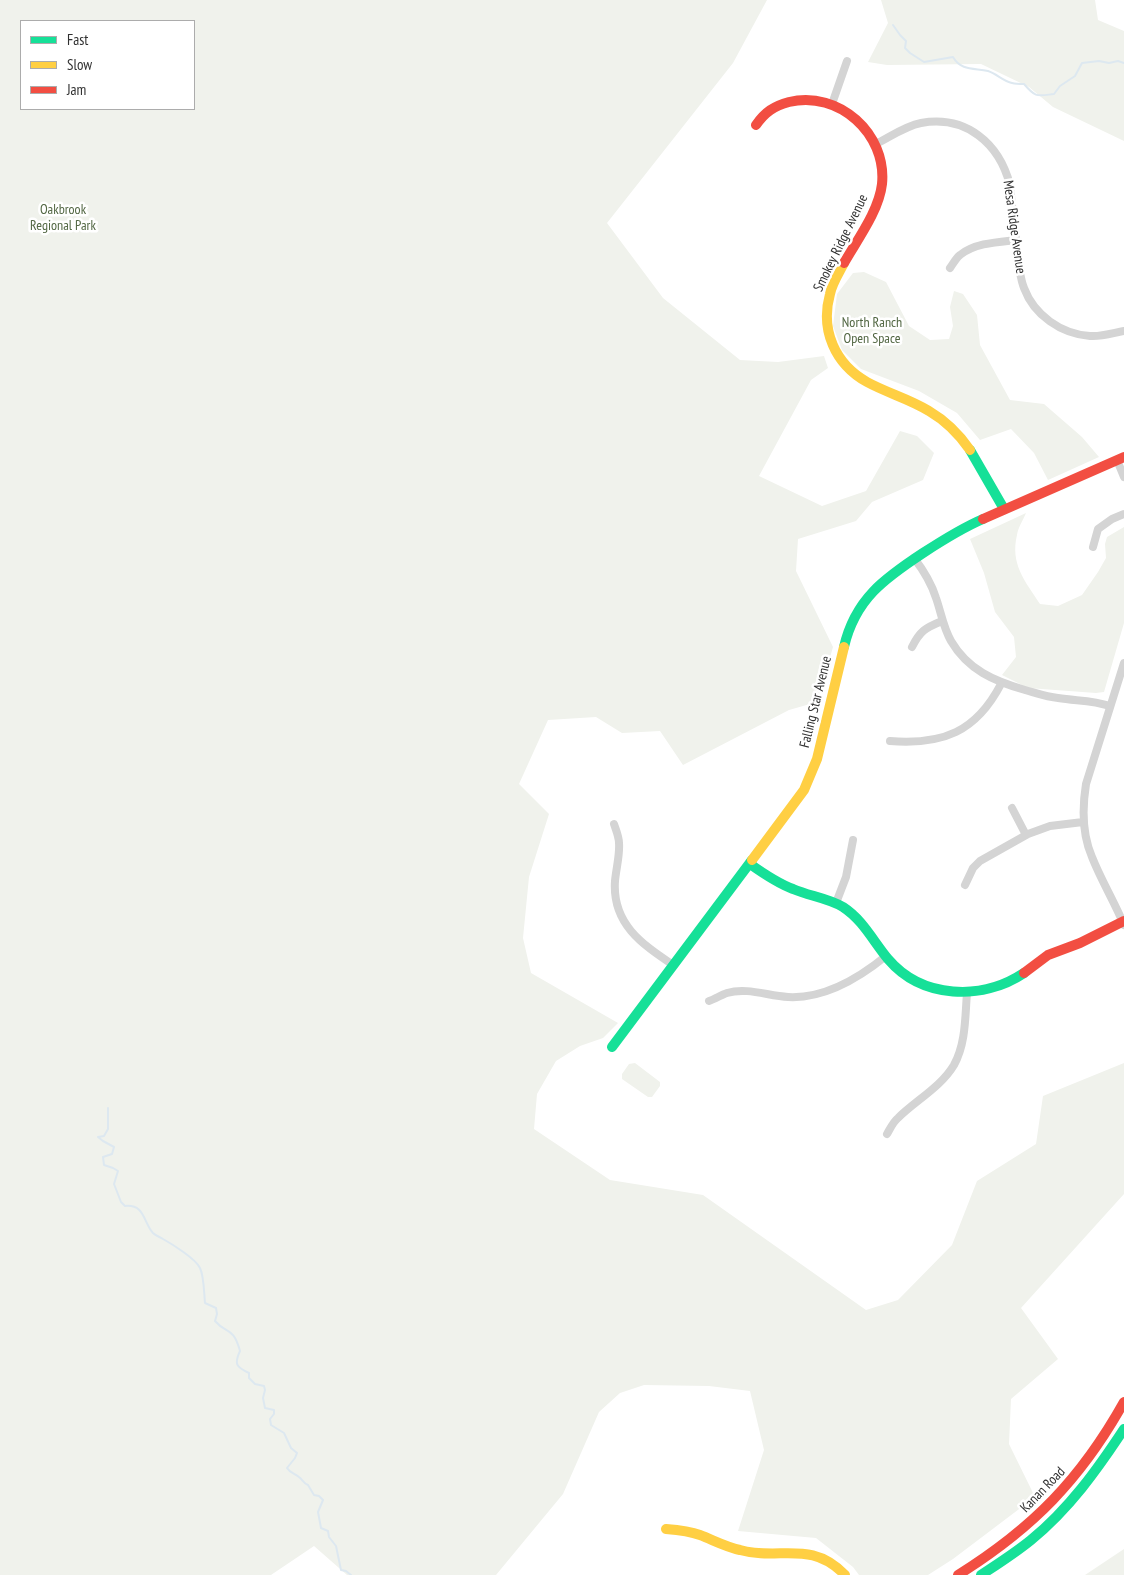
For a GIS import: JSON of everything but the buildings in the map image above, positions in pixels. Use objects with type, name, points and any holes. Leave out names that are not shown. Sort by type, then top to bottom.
[{"type":"street","points":[[832,104],[847,61]]},
{"type":"street","name":"Smokey Ridge Avenue","points":[[756,125],[765,113],[788,102],[811,100],[832,104],[848,112],[868,131],[876,144],[880,157],[882,170],[880,194],[874,210],[830,292],[826,317],[830,340],[840,360],[858,378],[924,408],[954,430],[974,454],[1004,509]]},
{"type":"street","name":"Mesa Ridge Avenue","points":[[876,144],[910,126],[932,122],[955,124],[979,135],[995,151],[1006,171],[1010,185],[1020,276],[1024,289],[1038,310],[1048,320],[1071,332],[1089,336],[1124,331]]},
{"type":"street","points":[[950,268],[960,255],[974,248],[988,243],[1016,240]]},
{"type":"street","points":[[1120,459],[1124,477]]},
{"type":"street","name":"Falling Star Avenue","points":[[612,1047],[798,800],[817,759],[845,641],[855,616],[879,584],[914,558],[960,529],[1120,459]]},
{"type":"street","points":[[1093,547],[1098,529],[1124,514]]},
{"type":"street","points":[[914,558],[926,572],[950,640],[969,664],[1001,684],[1049,697],[1088,700],[1110,706]]},
{"type":"street","points":[[912,647],[919,634],[926,627],[942,621]]},
{"type":"street","points":[[750,864],[785,886],[821,897],[836,903],[850,912],[863,924],[886,956],[902,972],[922,984],[943,991],[967,993],[986,991],[1019,976],[1048,955],[1124,923],[1091,857],[1086,839],[1083,802],[1086,784],[1124,663]]},
{"type":"street","points":[[890,741],[927,742],[957,732],[983,712],[994,698],[1001,684]]},
{"type":"street","points":[[1012,808],[1026,835]]},
{"type":"street","points":[[965,885],[973,868],[980,861],[1026,835],[1050,826],[1084,822]]},
{"type":"street","points":[[614,824],[619,842],[615,884],[616,899],[620,912],[627,927],[637,940],[673,965]]},
{"type":"street","points":[[836,903],[846,877],[853,840]]},
{"type":"street","points":[[709,1002],[726,993],[741,991],[788,997],[816,994],[830,990],[859,975],[886,956]]},
{"type":"street","points":[[887,1134],[896,1120],[940,1082],[954,1065],[960,1051],[964,1029],[967,993]]},
{"type":"street","name":"Kanan Road","points":[[958,1575],[1005,1544],[1057,1498],[1091,1456],[1124,1402]]},
{"type":"street","name":"Kanan Road","points":[[981,1575],[1014,1554],[1044,1529],[1067,1506],[1092,1477],[1124,1429]]},
{"type":"street","points":[[666,1530],[694,1534],[747,1552],[815,1556],[826,1560],[845,1575]]},
{"type":"green space","name":"Oakbrook Regional Park","points":[[0,0],[767,0],[733,63],[607,223],[663,298],[740,360],[778,362],[824,356],[828,368],[811,380],[759,476],[822,506],[866,491],[900,431],[917,436],[934,453],[923,480],[872,502],[856,521],[798,539],[796,571],[833,647],[817,702],[789,710],[683,765],[660,731],[622,733],[596,717],[548,720],[519,784],[549,814],[529,877],[523,938],[531,973],[618,1023],[603,1038],[580,1046],[556,1061],[537,1094],[534,1129],[610,1180],[703,1195],[866,1310],[898,1300],[952,1245],[977,1181],[1036,1144],[1043,1096],[1124,1063],[1124,1194],[1021,1308],[1058,1359],[1011,1399],[1009,1444],[1035,1497],[953,1559],[928,1575],[859,1575],[853,1567],[816,1538],[738,1531],[764,1450],[750,1391],[709,1386],[644,1385],[620,1393],[599,1412],[563,1494],[496,1575],[347,1575],[314,1546],[271,1575],[0,1575]]},
{"type":"green space","points":[[881,0],[1095,0],[1098,20],[1124,31],[1124,141],[1053,107],[1029,87],[981,64],[887,65],[868,62],[888,23]]},
{"type":"green space","name":"North Ranch Open Space","points":[[864,272],[886,282],[909,326],[930,340],[949,339],[953,326],[950,307],[954,291],[963,294],[977,315],[980,345],[1010,400],[1044,404],[1082,437],[1099,457],[1048,480],[1034,453],[1011,429],[980,440],[957,413],[919,391],[861,369],[842,350],[833,326],[837,294],[853,273]]},
{"type":"green space","points":[[1026,513],[1019,527],[1015,545],[1017,564],[1029,588],[1040,604],[1058,606],[1082,595],[1106,558],[1105,544],[1107,537],[1124,527],[1124,623],[1104,692],[1028,688],[1002,675],[1016,657],[1014,637],[995,612],[984,573],[970,539]]},
{"type":"green space","points":[[635,1063],[660,1082],[660,1086],[652,1097],[648,1097],[622,1079],[622,1074],[629,1064]]},
{"type":"green space","points":[[1124,1549],[1124,1575],[1085,1575]]},
{"type":"waterway","points":[[893,25],[906,41],[905,48],[924,62],[953,57],[964,67],[988,71],[1009,82],[1024,84],[1031,92],[1037,95],[1054,94],[1060,86],[1075,76],[1082,63],[1099,61],[1109,63],[1118,61],[1124,63]]},
{"type":"waterway","points":[[108,1108],[108,1129],[104,1136],[98,1137],[114,1147],[112,1154],[103,1157],[104,1165],[118,1171],[114,1184],[121,1202],[125,1206],[132,1206],[140,1211],[155,1235],[172,1244],[198,1264],[203,1280],[205,1303],[216,1308],[215,1321],[235,1338],[240,1351],[237,1365],[249,1373],[249,1378],[255,1384],[264,1386],[263,1398],[265,1408],[274,1410],[274,1414],[270,1419],[271,1425],[284,1433],[291,1448],[297,1453],[287,1468],[308,1485],[314,1495],[319,1496],[323,1500],[318,1512],[321,1528],[328,1531],[329,1537],[336,1546],[341,1570],[351,1575]]},
{"type":"traffic: fast","points":[[970,450],[1004,509]]},
{"type":"traffic: fast","points":[[844,647],[856,616],[873,591],[896,571],[938,543],[983,519]]},
{"type":"traffic: fast","points":[[612,1047],[752,860]]},
{"type":"traffic: fast","points":[[750,864],[787,887],[831,901],[843,907],[862,924],[888,959],[902,972],[918,982],[935,988],[971,991],[990,988],[1024,973]]},
{"type":"traffic: fast","points":[[981,1575],[1025,1545],[1058,1515],[1093,1474],[1124,1429]]},
{"type":"traffic: slow","points":[[844,263],[832,286],[827,307],[829,333],[839,356],[846,366],[867,382],[914,403],[941,419],[957,433],[970,450]]},
{"type":"traffic: slow","points":[[752,860],[804,790],[817,759],[844,647]]},
{"type":"traffic: slow","points":[[666,1529],[700,1535],[730,1547],[754,1553],[794,1553],[820,1557],[845,1575]]},
{"type":"traffic: jam","points":[[756,125],[766,113],[779,105],[808,100],[842,109],[868,133],[877,148],[882,184],[872,215],[844,263]]},
{"type":"traffic: jam","points":[[983,519],[1124,457]]},
{"type":"traffic: jam","points":[[1024,973],[1048,955],[1080,943],[1124,921]]},
{"type":"traffic: jam","points":[[958,1575],[1010,1539],[1053,1500],[1090,1455],[1108,1430],[1124,1402]]}]
